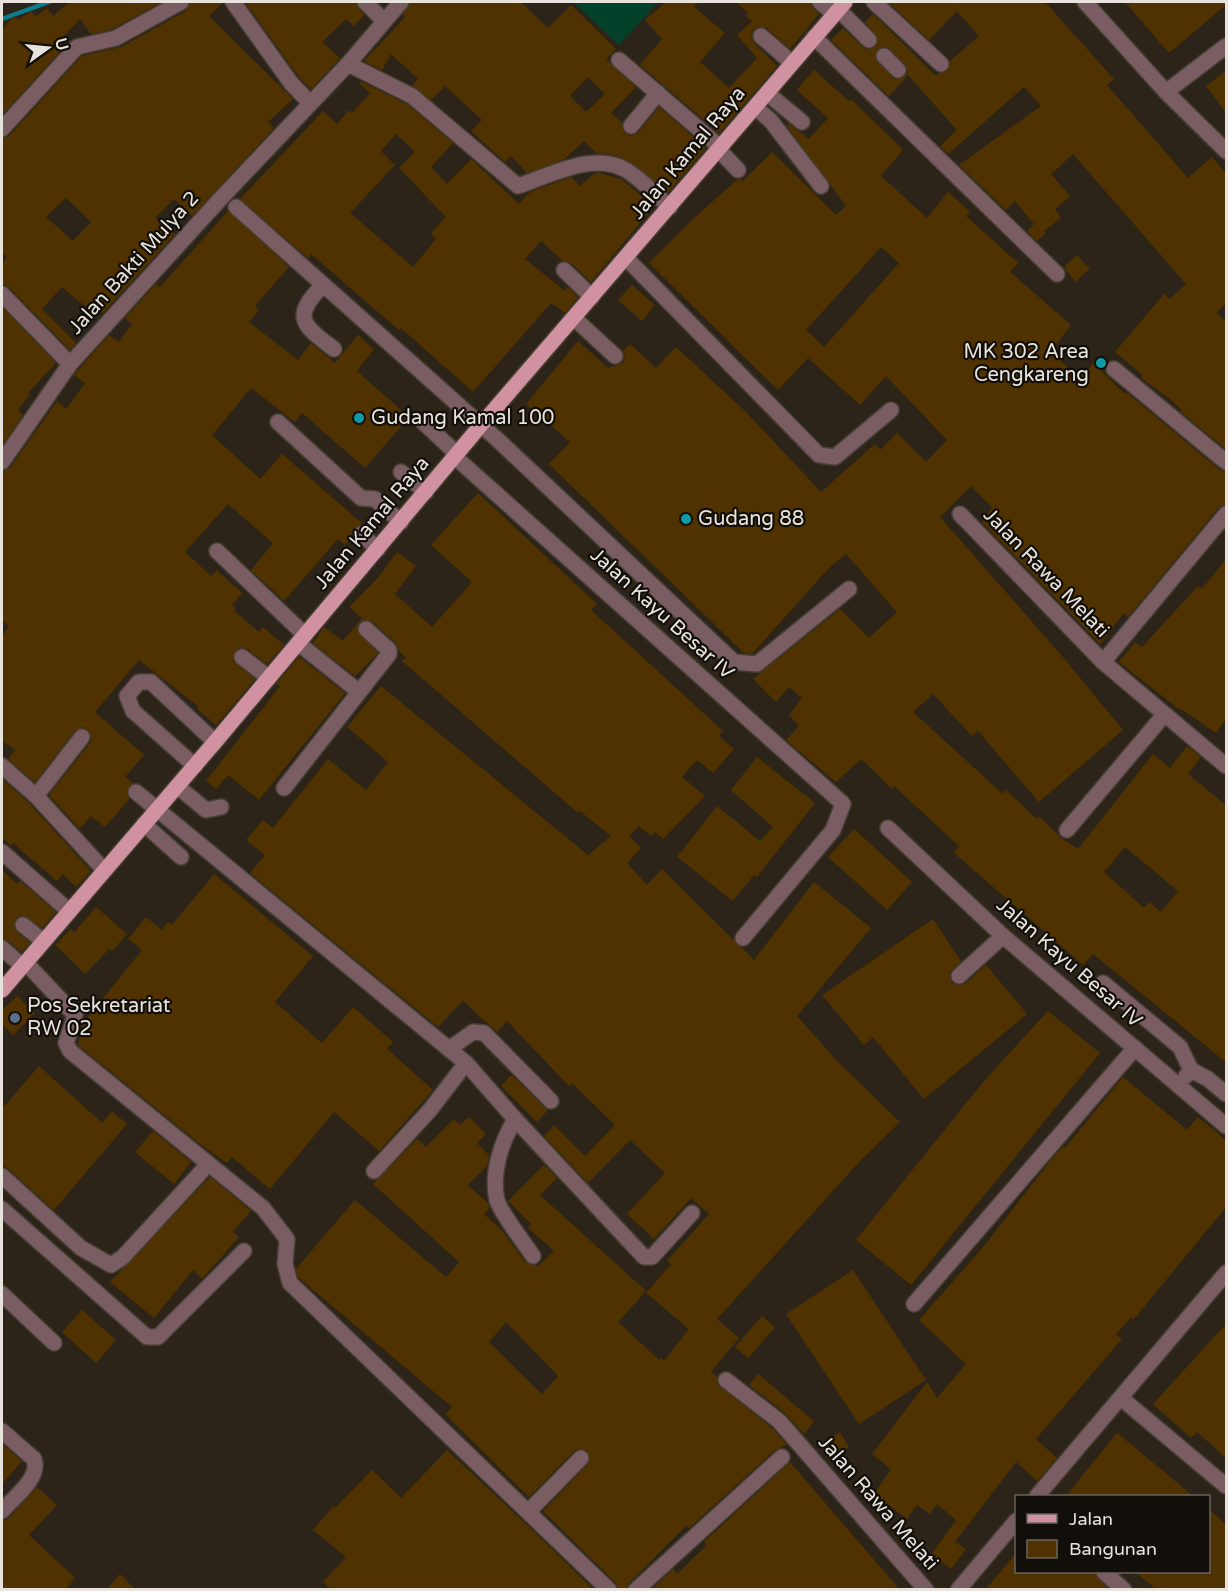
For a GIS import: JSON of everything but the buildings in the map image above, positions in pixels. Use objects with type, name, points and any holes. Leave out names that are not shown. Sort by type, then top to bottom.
[{"type":"main road","name":"Jalan Kamal Raya","points":[[2,990],[195,766],[481,425],[840,9]]},
{"type":"street","points":[[2,129],[72,51],[88,43],[116,38],[181,2]]},
{"type":"street","points":[[233,2],[291,83],[310,103]]},
{"type":"street","points":[[365,2],[384,21]]},
{"type":"street","name":"Jalan Bakti Mulya 2","points":[[2,461],[70,364],[348,64],[401,2]]},
{"type":"street","points":[[820,2],[840,9],[869,40]]},
{"type":"street","points":[[874,2],[940,64]]},
{"type":"street","points":[[1085,2],[1166,92],[1227,151]]},
{"type":"street","points":[[761,36],[792,63]]},
{"type":"street","points":[[814,37],[1057,274]]},
{"type":"street","points":[[1166,92],[1227,46]]},
{"type":"street","points":[[884,56],[898,70]]},
{"type":"street","points":[[620,60],[720,149],[738,170]]},
{"type":"street","points":[[348,64],[412,96],[518,186],[582,164],[607,162],[627,171],[670,207]]},
{"type":"street","points":[[631,126],[658,93]]},
{"type":"street","points":[[767,93],[802,122]]},
{"type":"street","points":[[755,107],[771,121],[821,186]]},
{"type":"street","points":[[236,207],[481,425],[734,662],[757,664],[849,589]]},
{"type":"street","points":[[626,258],[819,455],[835,457],[891,410]]},
{"type":"street","points":[[564,270],[592,297]]},
{"type":"street","points":[[323,285],[306,303],[303,312],[306,322],[334,349]]},
{"type":"street","points":[[2,294],[70,364]]},
{"type":"street","points":[[574,318],[615,356]]},
{"type":"street","points":[[1114,369],[1227,462]]},
{"type":"street","points":[[278,422],[361,498],[375,499],[401,522]]},
{"type":"street","name":"Jalan Kayu Besar IV","points":[[423,422],[456,456],[843,804],[833,830],[743,938]]},
{"type":"street","points":[[401,472],[426,492]]},
{"type":"street","name":"Jalan Rawa Melati","points":[[960,514],[1103,662],[1227,766]]},
{"type":"street","name":"Jalan Rawa Melati","points":[[1103,662],[1227,514]]},
{"type":"street","points":[[361,534],[378,549]]},
{"type":"street","points":[[217,551],[302,639],[358,691]]},
{"type":"street","points":[[284,788],[389,652],[366,629]]},
{"type":"street","points":[[242,657],[269,678]]},
{"type":"street","points":[[195,766],[133,711],[127,696],[140,682],[151,682],[215,742]]},
{"type":"street","points":[[1067,830],[1164,715]]},
{"type":"street","points":[[36,796],[82,737]]},
{"type":"street","points":[[2,766],[36,796],[104,870]]},
{"type":"street","points":[[177,786],[206,810],[221,807]]},
{"type":"street","points":[[136,792],[466,1063],[644,1257],[652,1257],[692,1213]]},
{"type":"street","points":[[144,824],[181,857]]},
{"type":"street","name":"Jalan Kayu Besar IV","points":[[888,828],[1003,936],[1227,1126]]},
{"type":"street","points":[[2,852],[69,911]]},
{"type":"street","points":[[23,925],[43,941]]},
{"type":"street","points":[[959,976],[1003,936]]},
{"type":"street","points":[[2,948],[24,964],[71,1008],[75,1015],[66,1043],[70,1051],[263,1208],[287,1239],[285,1264],[290,1283],[529,1510],[609,1590]]},
{"type":"street","points":[[1103,982],[1180,1047],[1191,1070],[1198,1072],[1227,1094]]},
{"type":"street","points":[[449,1049],[473,1032],[484,1033],[551,1101]]},
{"type":"street","points":[[914,1304],[1135,1048]]},
{"type":"street","points":[[374,1171],[430,1110],[466,1063]]},
{"type":"street","points":[[1178,1085],[1191,1070]]},
{"type":"street","points":[[515,1119],[503,1140],[497,1166],[497,1202],[533,1256]]},
{"type":"street","points":[[2,1176],[81,1248],[111,1265],[123,1257],[202,1171]]},
{"type":"street","points":[[2,1212],[147,1337],[158,1337],[243,1251]]},
{"type":"street","points":[[1039,1495],[1227,1273]]},
{"type":"street","points":[[2,1294],[54,1343]]},
{"type":"street","name":"Jalan Rawa Melati","points":[[726,1380],[778,1421],[926,1590]]},
{"type":"street","points":[[1120,1398],[1227,1486]]},
{"type":"street","points":[[2,1431],[34,1459],[36,1465],[34,1476],[2,1511]]},
{"type":"street","points":[[636,1590],[782,1457]]},
{"type":"street","points":[[529,1510],[581,1458]]},
{"type":"street","points":[[958,1590],[1015,1523]]},
{"type":"street","points":[[1105,1573],[1124,1590]]},
{"type":"green space","points":[[573,2],[658,2],[619,45]]},
{"type":"waterway","points":[[2,19],[49,2]]},
{"type":"place","name":"MK 302 Area Cengkareng","points":[[1101,363]]},
{"type":"place","name":"Gudang Kamal 100","points":[[359,418]]},
{"type":"place","name":"Gudang 88","points":[[686,519]]},
{"type":"place","name":"Pos Sekretariat RW 02","points":[[15,1018]]}]
